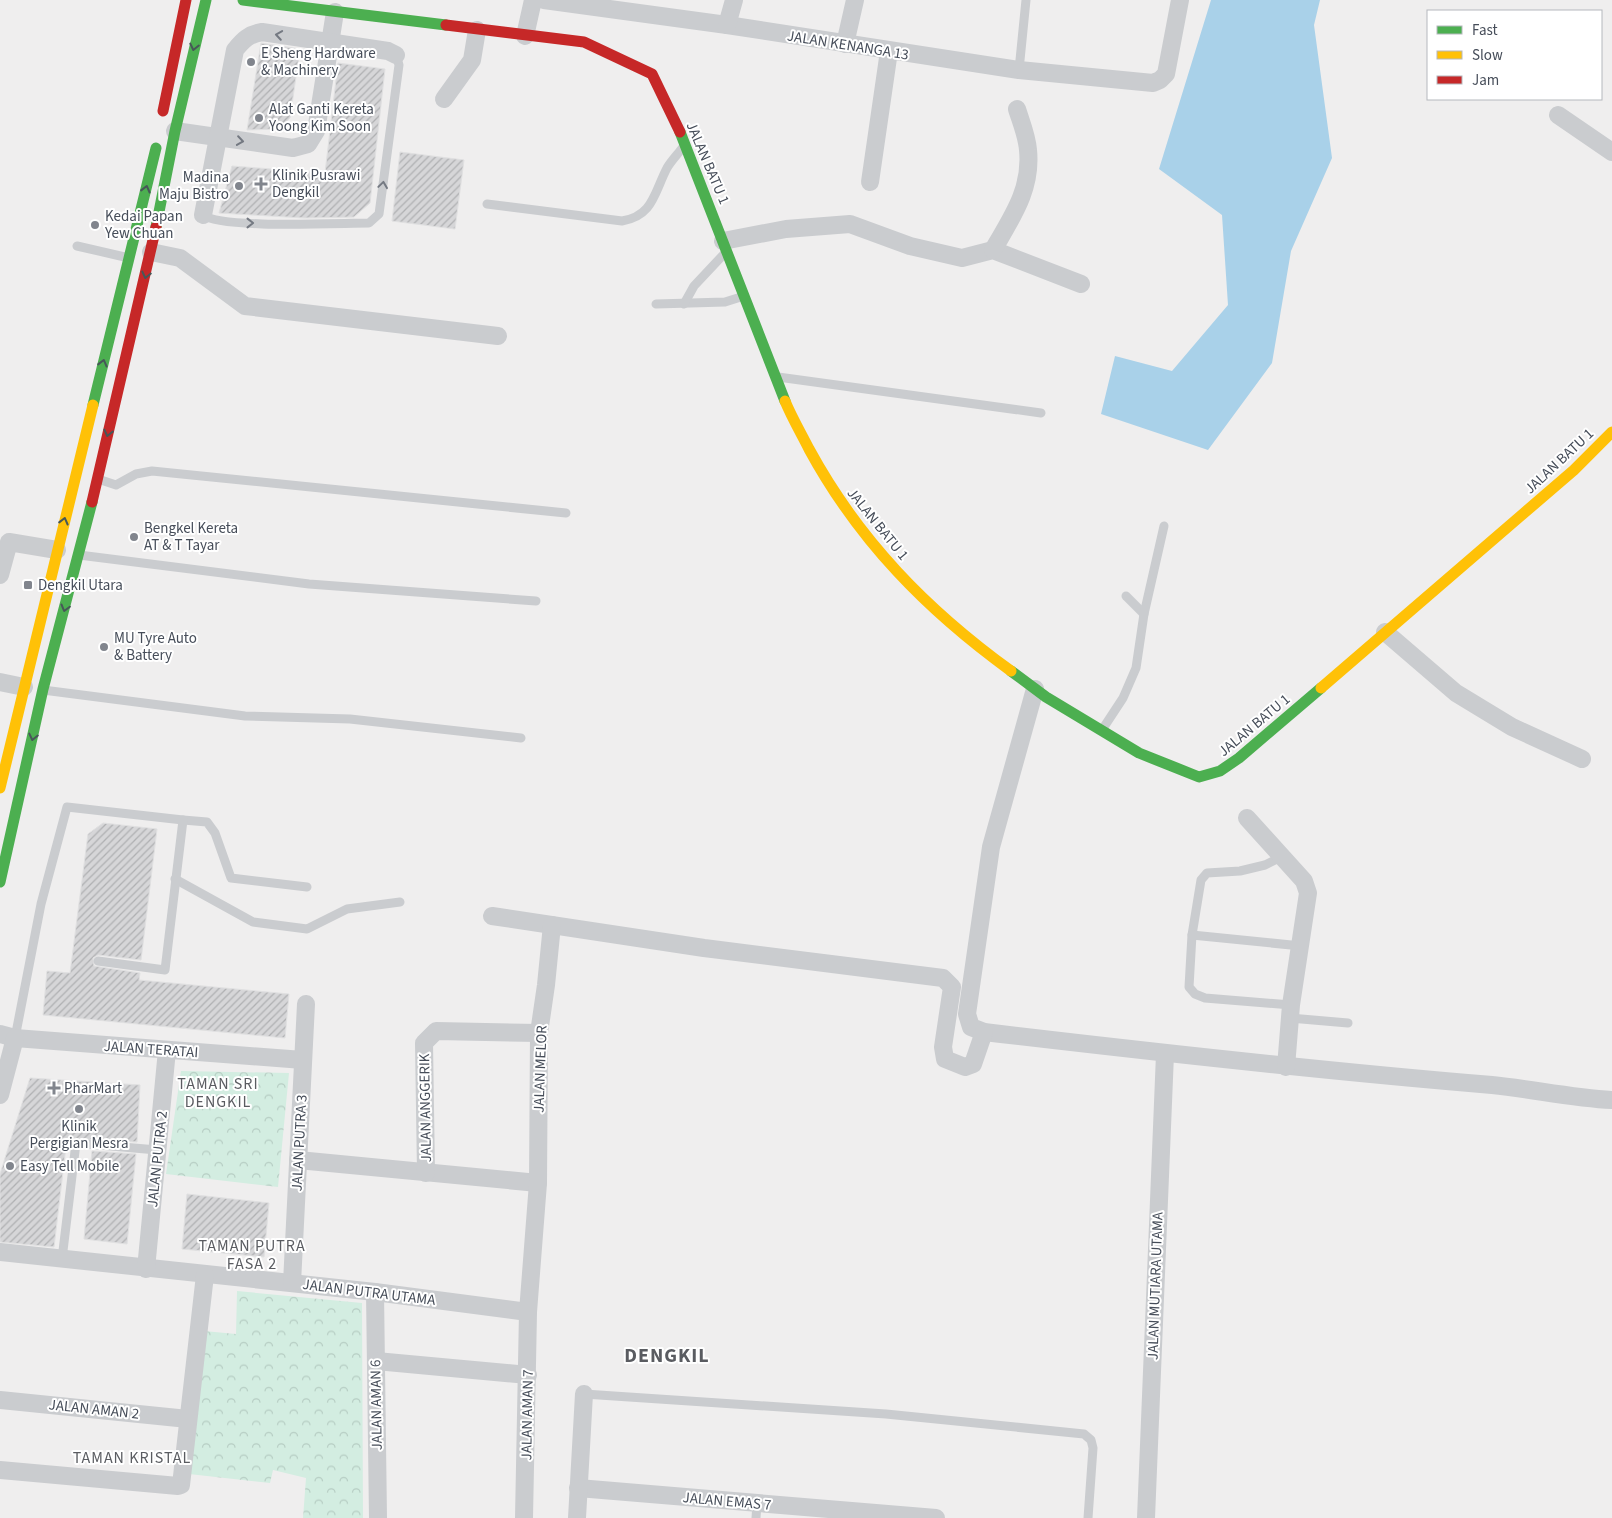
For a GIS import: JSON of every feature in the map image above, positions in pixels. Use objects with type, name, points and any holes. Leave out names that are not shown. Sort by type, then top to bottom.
[{"type":"street","points":[[0,882],[43,690],[98,478],[151,252],[164,131],[186,0]]},
{"type":"street","points":[[0,788],[3,760],[24,688],[129,258],[164,131],[206,0]]},
{"type":"street","name":"JALAN BATU 1","points":[[243,0],[584,42],[652,74],[685,144],[789,411],[831,489],[887,563],[971,642],[1035,689],[1139,753],[1199,777],[1220,771],[1386,632],[1574,470],[1612,432]]},
{"type":"street","points":[[524,36],[533,0]]},
{"type":"street","name":"JALAN KENANGA 13","points":[[544,0],[727,25],[1019,70],[1153,83],[1160,80],[1166,74],[1180,0]]},
{"type":"street","points":[[727,25],[734,0]]},
{"type":"street","points":[[845,44],[855,0]]},
{"type":"street","points":[[164,131],[293,148],[308,144],[316,131],[336,12]]},
{"type":"street","points":[[444,99],[472,60],[477,30]]},
{"type":"street","points":[[202,215],[235,50],[242,41],[252,34],[262,32],[330,44],[388,51],[396,55]]},
{"type":"street","points":[[870,182],[889,51]]},
{"type":"street","points":[[993,250],[1020,204],[1028,182],[1028,149],[1017,109]]},
{"type":"street","points":[[1558,115],[1600,146],[1612,152]]},
{"type":"street","points":[[725,246],[786,228],[850,224],[910,246],[962,258],[993,250],[1081,284]]},
{"type":"street","points":[[151,252],[180,258],[245,306],[498,336]]},
{"type":"street","points":[[0,575],[9,542],[57,550]]},
{"type":"street","points":[[1386,632],[1456,693],[1512,727],[1582,758]]},
{"type":"street","points":[[0,682],[24,688]]},
{"type":"street","points":[[1035,689],[991,847],[967,1014],[971,1026],[984,1032],[1165,1054],[1286,1067],[1514,1087],[1612,1100]]},
{"type":"street","points":[[1247,818],[1284,856],[1304,881],[1308,893],[1302,946],[1291,1012],[1286,1067]]},
{"type":"street","points":[[492,916],[704,948],[944,978],[952,988],[943,1047],[946,1059],[965,1067],[973,1064],[984,1032]]},
{"type":"street","name":"JALAN MELOR","points":[[528,1312],[538,1183],[539,1033],[552,925]]},
{"type":"street","name":"JALAN PUTRA 3","points":[[292,1283],[306,1004]]},
{"type":"street","name":"JALAN ANGGERIK","points":[[426,1173],[424,1043],[436,1031],[539,1033]]},
{"type":"street","points":[[0,1095],[7,1036]]},
{"type":"street","name":"JALAN TERATAI","points":[[7,1036],[303,1060]]},
{"type":"street","name":"JALAN PUTRA 2","points":[[146,1268],[167,1050]]},
{"type":"street","name":"JALAN MUTIARA UTAMA","points":[[1146,1518],[1165,1054]]},
{"type":"street","points":[[298,1160],[538,1183]]},
{"type":"street","name":"JALAN PUTRA UTAMA","points":[[0,1252],[375,1292],[528,1312]]},
{"type":"street","points":[[0,1470],[178,1486],[183,1481],[188,1419],[205,1275]]},
{"type":"street","name":"JALAN AMAN 6","points":[[375,1292],[378,1518]]},
{"type":"street","name":"JALAN AMAN 7","points":[[524,1518],[528,1312]]},
{"type":"street","points":[[376,1361],[528,1375]]},
{"type":"street","points":[[577,1518],[584,1394]]},
{"type":"street","name":"JALAN AMAN 2","points":[[0,1400],[188,1419]]},
{"type":"street","name":"JALAN EMAS 7","points":[[578,1488],[756,1511],[934,1518]]},
{"type":"lane","points":[[1019,70],[1026,0]]},
{"type":"lane","points":[[202,215],[207,218],[232,223],[369,224],[379,214],[399,65],[396,55]]},
{"type":"lane","points":[[487,204],[622,221],[636,218],[646,211],[667,167],[685,144]]},
{"type":"lane","points":[[78,246],[129,258]]},
{"type":"lane","points":[[684,304],[694,286],[725,246]]},
{"type":"lane","points":[[656,304],[725,302],[744,296]]},
{"type":"lane","points":[[776,376],[1041,413]]},
{"type":"lane","points":[[98,478],[114,485],[136,474],[152,471],[566,513]]},
{"type":"lane","points":[[1102,730],[1131,681],[1136,668],[1144,614],[1164,526]]},
{"type":"lane","points":[[79,555],[309,584],[536,601]]},
{"type":"lane","points":[[1126,596],[1144,614]]},
{"type":"lane","points":[[43,690],[245,716],[350,718],[521,738]]},
{"type":"lane","points":[[7,1036],[67,807],[207,822],[215,833],[232,878],[307,887]]},
{"type":"lane","points":[[98,961],[164,970],[183,820]]},
{"type":"lane","points":[[1284,856],[1264,865],[1240,871],[1218,871],[1207,874],[1202,880],[1192,935],[1189,987],[1195,994],[1205,998],[1348,1023]]},
{"type":"lane","points":[[175,879],[253,922],[307,929],[347,909],[400,902]]},
{"type":"lane","points":[[1192,935],[1302,946]]},
{"type":"lane","points":[[62,1259],[76,1143],[157,1150]]},
{"type":"lane","points":[[584,1394],[886,1414],[1084,1434],[1091,1440],[1093,1448],[1088,1518]]},
{"type":"green space","points":[[181,1071],[289,1073],[278,1187],[166,1174]]},
{"type":"green space","points":[[237,1291],[362,1303],[363,1518],[303,1518],[306,1478],[273,1470],[270,1483],[189,1474],[204,1331],[236,1334]]},
{"type":"water","points":[[1211,0],[1320,0],[1314,25],[1332,158],[1291,251],[1272,363],[1208,450],[1101,414],[1115,356],[1172,371],[1228,305],[1222,215],[1159,169]]},
{"type":"building","points":[[261,43],[300,49],[290,118],[279,129],[247,130]]},
{"type":"building","points":[[338,63],[385,69],[370,203],[354,217],[304,218],[219,213],[232,166],[325,173]]},
{"type":"building","points":[[400,152],[464,160],[455,229],[392,221]]},
{"type":"building","points":[[103,823],[157,829],[141,960],[98,955],[93,958],[94,966],[140,973],[139,980],[289,994],[285,1038],[43,1015],[47,971],[70,973],[88,834]]},
{"type":"building","points":[[30,1078],[140,1085],[137,1142],[67,1138],[54,1247],[0,1242],[0,1174]]},
{"type":"building","points":[[92,1151],[136,1154],[127,1244],[84,1239]]},
{"type":"building","points":[[187,1194],[269,1203],[264,1257],[182,1249]]},
{"type":"traffic: fast","points":[[156,227],[175,131],[206,0]]},
{"type":"traffic: fast","points":[[243,0],[446,25]]},
{"type":"traffic: fast","points":[[680,132],[785,401]]},
{"type":"traffic: fast","points":[[93,405],[156,148]]},
{"type":"traffic: fast","points":[[0,882],[43,689],[92,502]]},
{"type":"traffic: fast","points":[[1011,671],[1046,697],[1139,753],[1199,777],[1220,771],[1239,758],[1321,688]]},
{"type":"traffic: slow","points":[[785,401],[809,449],[829,482],[873,544],[897,572],[951,624],[1011,671]]},
{"type":"traffic: slow","points":[[0,788],[93,405]]},
{"type":"traffic: slow","points":[[1321,688],[1574,470],[1612,432]]},
{"type":"traffic: jam","points":[[163,111],[186,0]]},
{"type":"traffic: jam","points":[[446,25],[584,42],[652,74],[680,132]]},
{"type":"traffic: jam","points":[[92,502],[156,227]]},
{"type":"place","name":"E Sheng Hardware & Machinery","points":[[251,62]]},
{"type":"place","name":"Alat Ganti Kereta Yoong Kim Soon","points":[[259,118]]},
{"type":"place","name":"Klinik Pusrawi Dengkil","points":[[261,184]]},
{"type":"place","name":"Madina Maju Bistro","points":[[239,186]]},
{"type":"place","name":"Kedai Papan Yew Chuan","points":[[95,225]]},
{"type":"place","name":"Bengkel Kereta AT & T Tayar","points":[[134,537]]},
{"type":"place","name":"Dengkil Utara","points":[[28,585]]},
{"type":"place","name":"MU Tyre Auto & Battery","points":[[104,647]]},
{"type":"place","name":"PharMart","points":[[54,1088]]},
{"type":"place","name":"Klinik Pergigian Mesra","points":[[79,1109]]},
{"type":"place","name":"Easy Tell Mobile","points":[[10,1166]]},
{"type":"district","name":"TAMAN SRI DENGKIL","points":[[218,1092]]},
{"type":"district","name":"TAMAN PUTRA FASA 2","points":[[252,1254]]},
{"type":"district","name":"DENGKIL","points":[[667,1355]]},
{"type":"district","name":"TAMAN KRISTAL","points":[[132,1457]]}]
